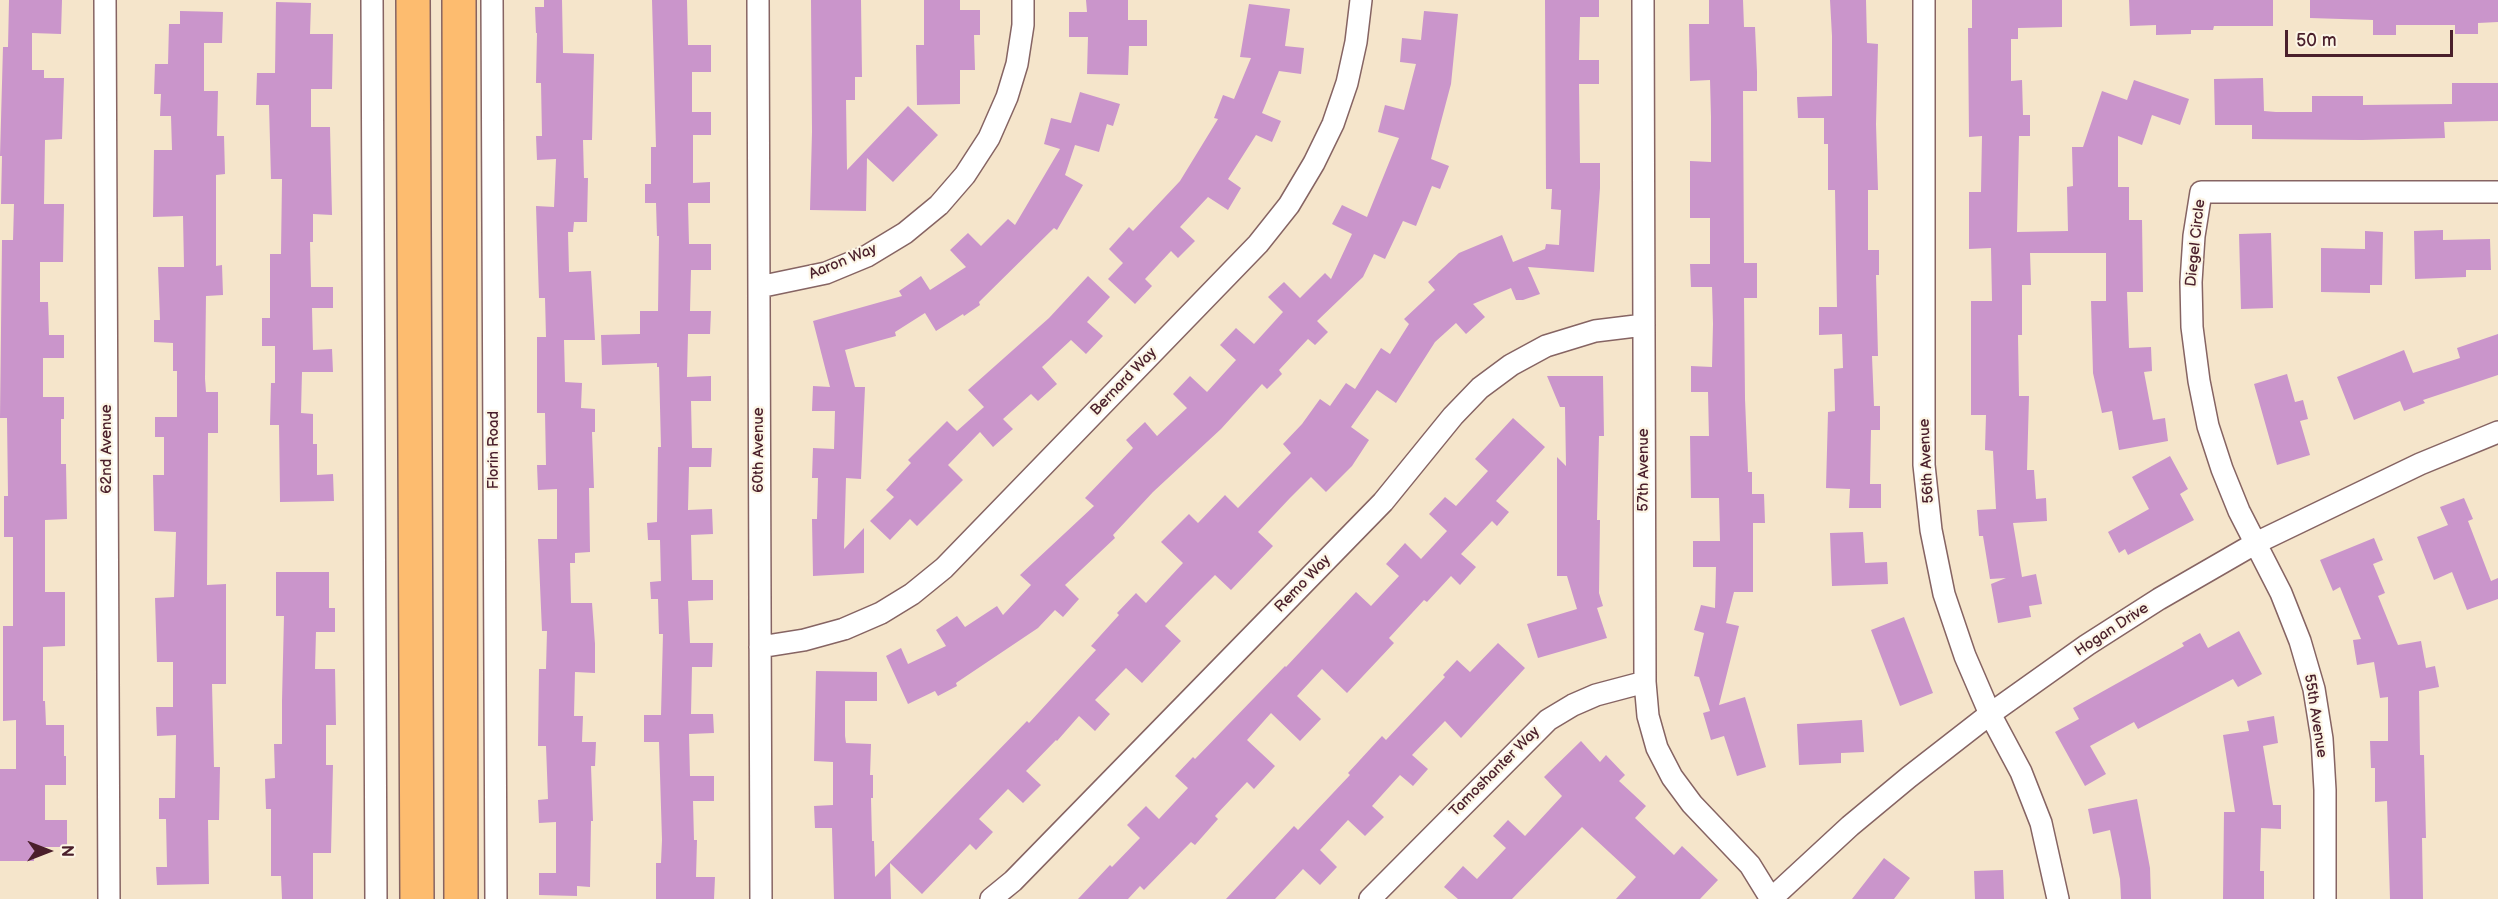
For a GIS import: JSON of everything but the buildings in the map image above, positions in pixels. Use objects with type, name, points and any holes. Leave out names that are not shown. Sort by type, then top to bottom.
[{"type":"main road","points":[[413,0],[417,899]]},
{"type":"main road","points":[[459,0],[461,899]]},
{"type":"street","name":"62nd Avenue","points":[[105,0],[110,899]]},
{"type":"street","points":[[372,0],[376,899]]},
{"type":"street","name":"Florin Road","points":[[492,0],[496,899]]},
{"type":"street","name":"60th Avenue","points":[[758,0],[761,899]]},
{"type":"street","name":"Aaron Way","points":[[759,286],[826,273],[867,256],[905,233],[939,205],[965,175],[989,138],[1007,97],[1017,64],[1023,25],[1023,0]]},
{"type":"street","name":"Bernard Way","points":[[760,647],[804,640],[844,629],[896,603],[944,568],[1258,244],[1289,205],[1314,163],[1333,124],[1347,83],[1356,42],[1361,0]]},
{"type":"street","name":"57th Avenue","points":[[1643,0],[1645,682],[1651,726],[1658,748],[1672,777],[1692,804],[1750,865],[1771,899]]},
{"type":"street","name":"56th Avenue","points":[[1924,0],[1924,465],[1931,530],[1944,594],[1965,656],[1990,714],[2021,772],[2041,823],[2058,899]]},
{"type":"street","name":"Diegel Circle","points":[[2256,543],[2239,511],[2222,469],[2208,426],[2199,381],[2192,327],[2191,282],[2194,236],[2201,192],[2498,192]]},
{"type":"street","name":"Remo Way","points":[[991,899],[1013,881],[1383,502],[1453,416],[1480,388],[1511,364],[1546,346],[1595,331],[1644,325]]},
{"type":"street","name":"Hogan Drive","points":[[1771,899],[1858,819],[1990,714],[2087,645],[2159,599],[2256,543],[2420,464],[2498,432]]},
{"type":"street","name":"55th Avenue","points":[[2256,543],[2300,640],[2314,690],[2322,739],[2325,789],[2325,899]]},
{"type":"street","name":"Tamoshanter Way","points":[[1370,899],[1548,720],[1596,695],[1645,682]]}]
